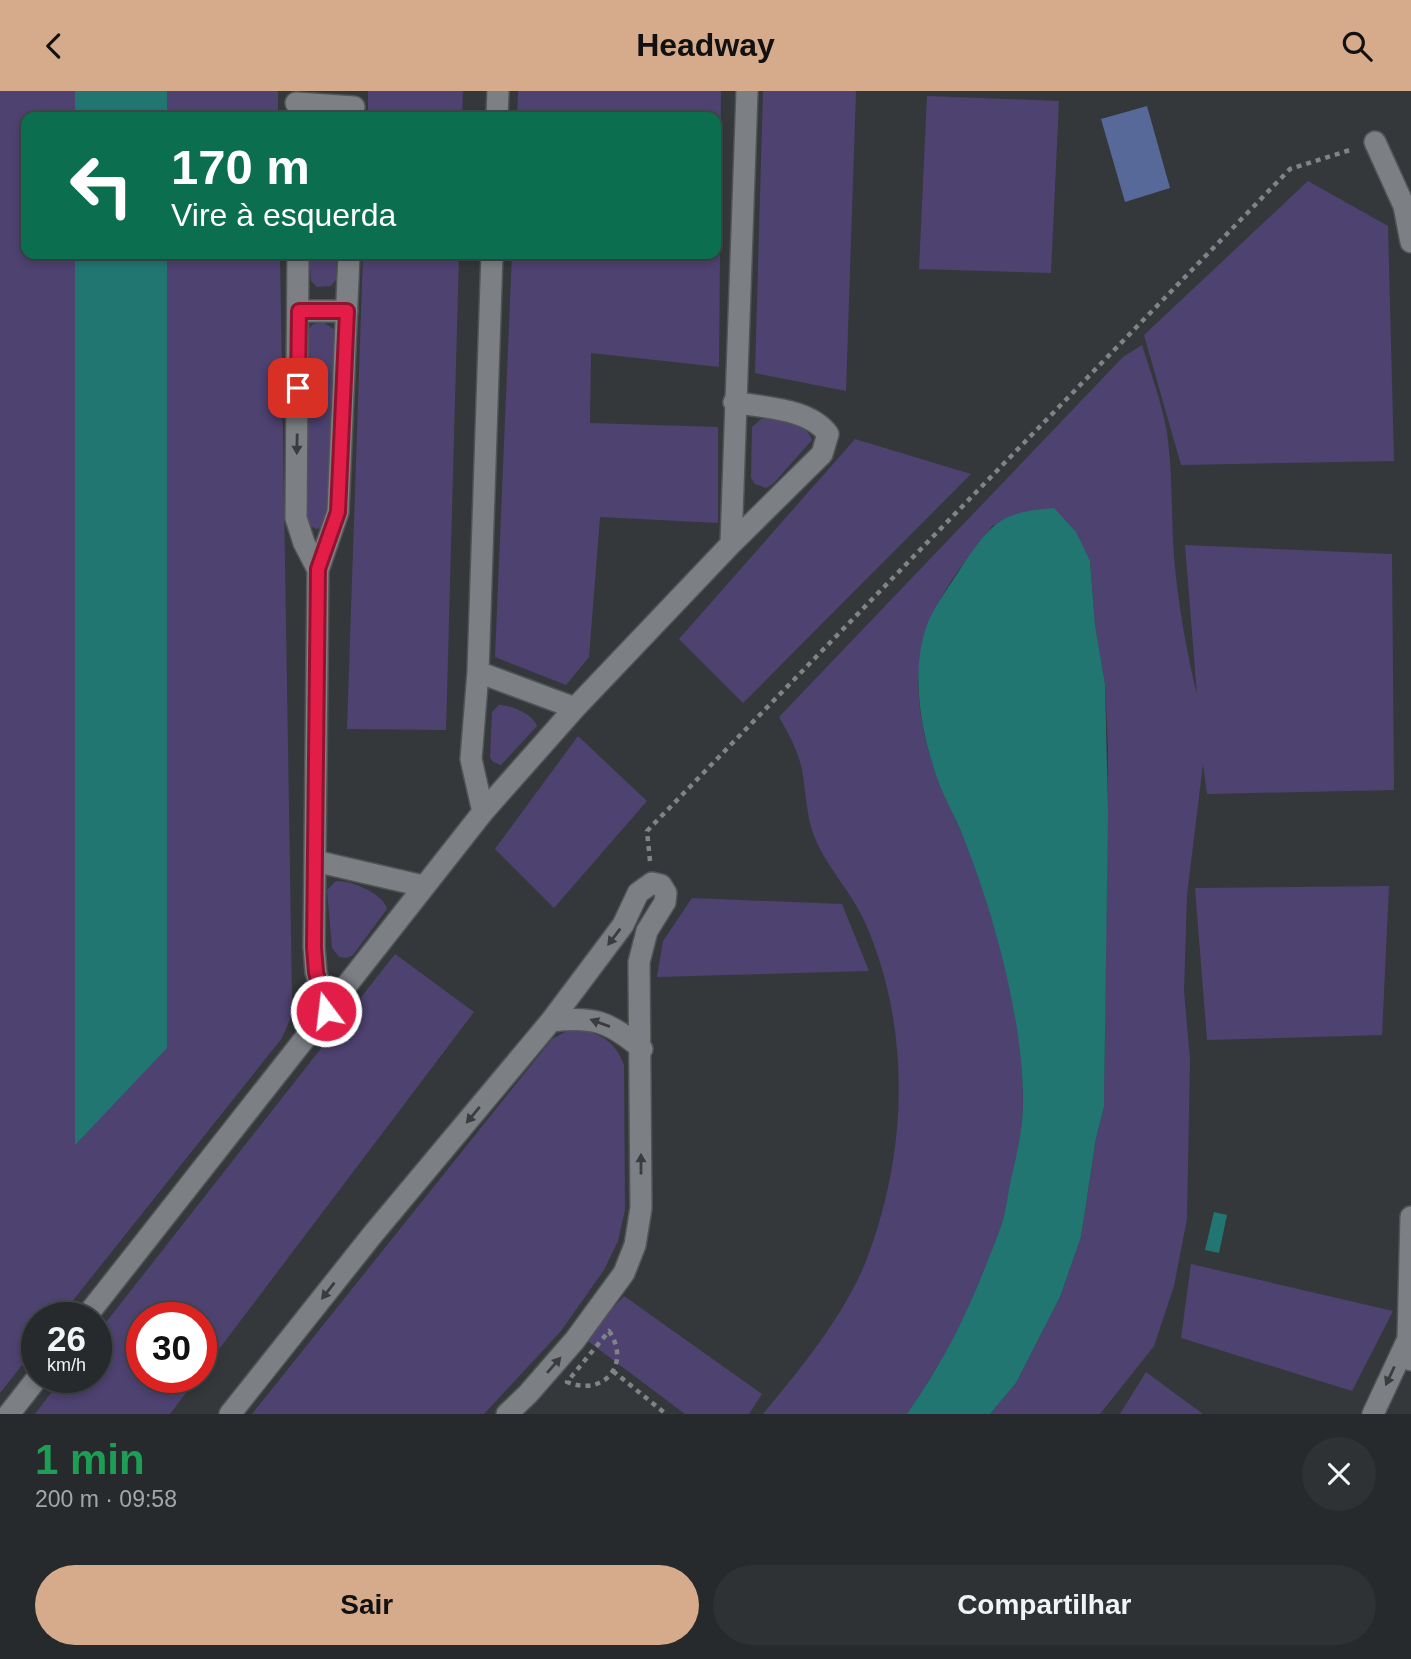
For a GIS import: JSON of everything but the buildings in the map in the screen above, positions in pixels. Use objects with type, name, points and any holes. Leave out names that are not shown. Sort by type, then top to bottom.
[{"type":"street","points":[[497,112],[498,91]]},
{"type":"street","points":[[731,544],[747,91]]},
{"type":"street","points":[[296,104],[354,105]]},
{"type":"street","points":[[1375,142],[1404,207],[1411,242]]},
{"type":"street","points":[[298,259],[296,518],[304,543],[318,569]]},
{"type":"street","points":[[326,1011],[316,972],[318,569],[338,512],[349,259]]},
{"type":"street","points":[[482,812],[471,759],[478,673],[492,259]]},
{"type":"street","points":[[299,311],[347,311]]},
{"type":"street","points":[[98,1302],[482,812],[575,708],[731,544],[822,454],[828,434],[822,425],[810,418],[734,401]]},
{"type":"street","points":[[478,673],[575,708]]},
{"type":"street","points":[[316,861],[422,886]]},
{"type":"street","points":[[230,1414],[373,1234],[551,1021],[623,925],[638,893],[652,883],[661,885],[666,893],[665,902],[647,931],[639,961],[642,1049],[641,1208],[628,1264],[575,1340],[507,1414]]},
{"type":"street","points":[[551,1021],[581,1017],[600,1022],[624,1034],[642,1049]]},
{"type":"street","points":[[1373,1414],[1409,1349],[1411,1217]]},
{"type":"street","points":[[9,1414],[25,1393]]},
{"type":"path","points":[[652,883],[646,831],[1290,169],[1375,142]]},
{"type":"path","points":[[609,1331],[618,1350],[613,1371],[598,1385],[587,1387],[566,1382],[609,1331]]},
{"type":"path","points":[[613,1371],[666,1414]]},
{"type":"shaded area","points":[[0,91],[75,91],[75,112],[21,112],[21,259],[75,259],[75,1144],[167,1047],[167,259],[280,259],[292,995],[291,1017],[282,1038],[72,1302],[21,1302],[21,1366],[0,1393]]},
{"type":"shaded area","points":[[167,91],[278,91],[278,112],[167,112]]},
{"type":"shaded area","points":[[368,91],[463,91],[462,112],[368,112]]},
{"type":"shaded area","points":[[518,91],[721,91],[721,112],[517,112]]},
{"type":"shaded area","points":[[763,91],[856,91],[846,391],[755,373]]},
{"type":"shaded area","points":[[927,96],[1059,101],[1051,273],[919,269]]},
{"type":"shaded area","points":[[1308,181],[1388,226],[1394,461],[1181,465],[1144,335]]},
{"type":"shaded area","points":[[309,259],[337,259],[336,280],[331,286],[317,287],[311,281]]},
{"type":"shaded area","points":[[363,259],[459,259],[446,730],[347,729]]},
{"type":"shaded area","points":[[512,259],[720,259],[719,367],[591,353],[590,423],[718,427],[718,523],[600,517],[589,657],[566,685],[495,657]]},
{"type":"shaded area","points":[[323,322],[335,330],[328,522],[323,528],[316,529],[306,524],[306,332],[313,324]]},
{"type":"shaded area","points":[[1142,345],[1167,433],[1176,574],[1197,695],[1185,545],[1392,554],[1394,790],[1207,794],[1203,764],[1187,895],[1184,991],[1190,1059],[1187,1219],[1174,1286],[1154,1346],[1100,1414],[990,1414],[1016,1383],[1060,1297],[1081,1237],[1096,1138],[1104,1107],[1108,749],[1105,684],[1095,625],[1090,561],[993,525],[947,587],[930,621],[920,658],[918,690],[922,724],[930,756],[967,845],[988,907],[1013,1003],[1022,1069],[1023,1101],[1022,1121],[1003,1222],[962,1320],[942,1359],[907,1414],[763,1414],[834,1321],[866,1261],[880,1220],[890,1177],[899,1090],[897,1046],[880,961],[864,920],[813,833],[800,763],[779,717],[1123,357]]},
{"type":"shaded area","points":[[761,419],[775,419],[798,426],[809,434],[812,440],[773,484],[766,488],[755,484],[751,478],[752,427]]},
{"type":"shaded area","points":[[855,439],[971,474],[743,703],[679,639]]},
{"type":"shaded area","points":[[499,705],[522,711],[532,718],[537,726],[501,765],[493,762],[490,757],[492,712]]},
{"type":"shaded area","points":[[578,736],[647,801],[554,908],[495,849]]},
{"type":"shaded area","points":[[336,881],[350,883],[374,893],[385,903],[387,909],[353,955],[347,958],[339,957],[332,948],[327,890]]},
{"type":"shaded area","points":[[1389,886],[1382,1035],[1207,1040],[1195,888]]},
{"type":"shaded area","points":[[692,898],[842,904],[869,971],[657,977],[663,941]]},
{"type":"shaded area","points":[[395,954],[474,1012],[217,1352],[217,1302],[126,1302],[126,1393],[186,1393],[170,1414],[35,1414],[51,1393],[112,1393],[112,1315]]},
{"type":"shaded area","points":[[580,1030],[608,1041],[624,1065],[625,1210],[618,1241],[604,1270],[561,1331],[484,1414],[252,1414],[552,1039],[565,1032]]},
{"type":"shaded area","points":[[1191,1264],[1393,1311],[1352,1391],[1181,1338]]},
{"type":"shaded area","points":[[624,1296],[762,1394],[749,1414],[685,1414],[585,1339]]},
{"type":"shaded area","points":[[1146,1372],[1203,1414],[1120,1414]]},
{"type":"water","points":[[75,91],[167,91],[167,112],[75,112]]},
{"type":"water","points":[[75,259],[167,259],[167,1048],[75,1145]]},
{"type":"water","points":[[1054,508],[1076,532],[1090,561],[1095,625],[1105,684],[1108,812],[1104,1107],[1096,1138],[1081,1237],[1060,1297],[1016,1383],[990,1414],[907,1414],[941,1360],[960,1323],[998,1234],[1019,1140],[1023,1101],[1022,1070],[1013,1004],[997,937],[977,873],[940,786],[923,727],[918,685],[922,644],[930,617],[938,602],[981,539],[999,522],[1009,517]]},
{"type":"water","points":[[1214,1212],[1227,1215],[1219,1253],[1205,1250]]},
{"type":"route","points":[[298,388],[299,311],[347,311],[338,512],[318,569],[314,947],[316,972],[326,1011]]}]
